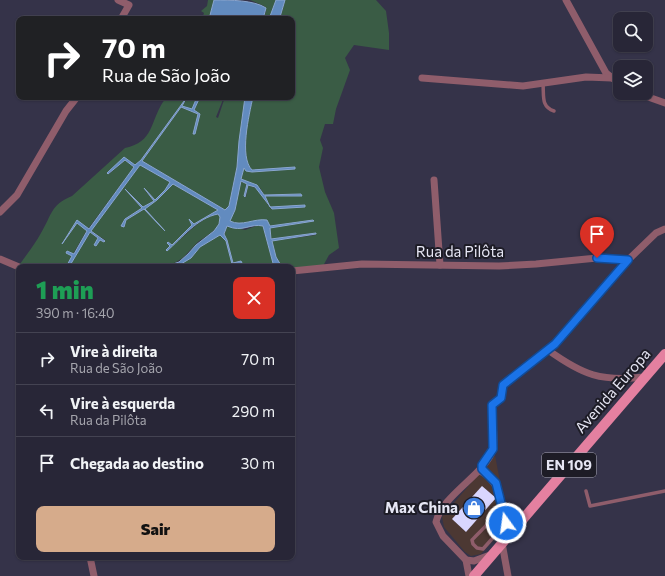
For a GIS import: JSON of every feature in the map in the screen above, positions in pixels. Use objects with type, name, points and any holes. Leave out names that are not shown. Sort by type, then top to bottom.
[{"type":"main road","name":"Avenida Europa","points":[[474,576],[665,354]]},
{"type":"street","points":[[118,0],[129,5],[123,16]]},
{"type":"street","points":[[566,0],[591,49],[606,73],[612,78]]},
{"type":"street","points":[[422,78],[500,85],[543,84],[586,77],[612,78]]},
{"type":"street","points":[[653,99],[665,103]]},
{"type":"street","points":[[0,212],[17,195],[66,111],[75,100]]},
{"type":"street","points":[[434,180],[440,265]]},
{"type":"street","points":[[469,576],[466,560],[443,536],[436,522],[441,510],[482,465],[493,449],[492,405],[501,398],[503,385],[548,350],[628,260],[656,233],[665,229]]},
{"type":"street","name":"Rua da Pilôta","points":[[295,271],[362,264],[499,266],[597,258],[628,260]]},
{"type":"street","points":[[0,259],[16,266]]},
{"type":"street","points":[[548,350],[589,375],[624,379],[644,377]]},
{"type":"street","points":[[502,543],[508,576]]},
{"type":"street","points":[[466,560],[474,561],[494,553]]},
{"type":"street","points":[[91,560],[94,576]]},
{"type":"lane","points":[[543,84],[544,105],[548,109],[554,111]]},
{"type":"lane","points":[[475,472],[479,472],[494,486],[500,504],[499,509],[472,540],[473,544],[477,548],[483,549],[506,523],[496,483],[482,469],[482,465]]},
{"type":"lane","points":[[586,491],[590,506],[665,491]]},
{"type":"shaded area","points":[[495,455],[508,524],[481,554],[471,556],[465,552],[444,527],[442,517]]},
{"type":"green space","points":[[208,0],[214,0],[210,16],[203,16],[204,13],[201,11],[207,6]]},
{"type":"green space","points":[[250,0],[276,0],[270,16],[264,16],[266,11],[264,6]]},
{"type":"green space","points":[[285,0],[376,0],[386,11],[389,33],[389,50],[354,45],[345,58],[350,70],[336,109],[333,124],[325,124],[320,140],[323,148],[319,167],[325,192],[334,213],[339,248],[329,255],[323,266],[295,269],[295,264],[280,264],[276,257],[272,241],[316,235],[315,233],[271,239],[270,228],[313,221],[269,226],[232,223],[229,220],[235,210],[240,181],[247,184],[244,196],[246,197],[248,185],[258,189],[271,209],[305,206],[270,207],[264,196],[301,196],[301,194],[264,195],[260,188],[241,179],[244,167],[246,171],[295,168],[252,170],[248,164],[245,145],[252,100],[295,100],[295,16],[281,16]]},
{"type":"green space","points":[[165,100],[185,100],[141,160],[135,165],[124,158],[108,173],[109,174],[125,160],[134,167],[88,229],[77,221],[62,244],[77,223],[87,230],[73,254],[66,253],[72,256],[68,264],[20,264],[39,237],[55,207],[65,199],[72,196],[125,148],[141,141],[150,130]]},
{"type":"green space","points":[[186,100],[196,100],[192,109],[182,106]]},
{"type":"green space","points":[[199,100],[223,100],[216,117],[218,118],[224,100],[246,100],[242,117],[237,167],[229,206],[225,210],[142,161],[181,107],[198,114],[194,134],[200,114],[194,111]]},
{"type":"green space","points":[[140,165],[170,182],[165,190],[155,200],[144,189],[154,201],[143,207],[125,189],[142,208],[125,219],[121,227],[124,227],[126,220],[157,200],[173,184],[218,210],[194,224],[189,219],[193,225],[172,245],[168,242],[167,243],[171,246],[207,218],[214,215],[220,215],[219,225],[213,232],[197,243],[187,254],[173,264],[71,264],[90,232],[98,238],[96,246],[100,240],[104,242],[105,240],[91,231]]},
{"type":"green space","points":[[259,225],[263,226],[273,264],[232,264],[241,261],[233,263],[227,240],[224,236],[227,226],[245,230]]},
{"type":"green space","points":[[220,235],[226,241],[232,264],[179,264],[191,258],[200,247]]},
{"type":"water","points":[[214,0],[234,0],[255,3],[266,8],[264,16],[210,16]]},
{"type":"water","points":[[276,0],[285,0],[280,16],[270,16]]},
{"type":"water","points":[[185,100],[182,106],[192,109],[196,100],[199,100],[194,110],[200,114],[195,134],[193,134],[198,114],[181,107],[142,161],[225,210],[229,206],[237,167],[245,100],[252,100],[246,135],[246,156],[248,164],[252,170],[295,167],[295,169],[252,172],[246,171],[244,168],[241,179],[257,185],[264,195],[301,194],[302,196],[265,196],[269,206],[255,187],[248,185],[245,197],[247,184],[241,181],[235,210],[230,221],[235,223],[244,223],[257,220],[267,220],[270,226],[313,220],[314,221],[270,228],[271,239],[316,234],[272,241],[276,257],[280,264],[273,264],[263,226],[258,225],[238,229],[227,226],[224,234],[233,263],[241,261],[242,263],[232,264],[226,241],[220,235],[200,247],[191,258],[181,264],[173,264],[179,262],[196,245],[214,231],[219,224],[220,217],[218,214],[203,220],[190,229],[167,251],[166,250],[170,246],[167,243],[168,242],[172,245],[192,225],[189,219],[194,224],[218,210],[173,184],[157,200],[145,209],[165,231],[144,209],[126,220],[124,227],[121,226],[125,219],[142,208],[125,189],[143,207],[154,201],[144,188],[155,200],[165,190],[170,182],[140,165],[91,231],[105,241],[100,240],[96,246],[94,245],[98,238],[90,232],[71,264],[68,264],[72,256],[66,253],[67,251],[74,254],[87,231],[77,223],[62,244],[77,220],[89,229],[134,167],[125,160],[108,174],[107,173],[124,157],[135,165],[141,160]]},
{"type":"water","points":[[305,205],[305,207],[272,209],[270,207]]},
{"type":"building","name":"Max China","points":[[482,486],[496,498],[466,532],[452,519]]},
{"type":"place","name":"Max China","points":[[474,508]]},
{"type":"route","points":[[506,523],[496,483],[482,469],[482,465],[487,460],[493,449],[491,415],[492,405],[501,398],[503,385],[555,344],[628,260],[597,258]]}]
